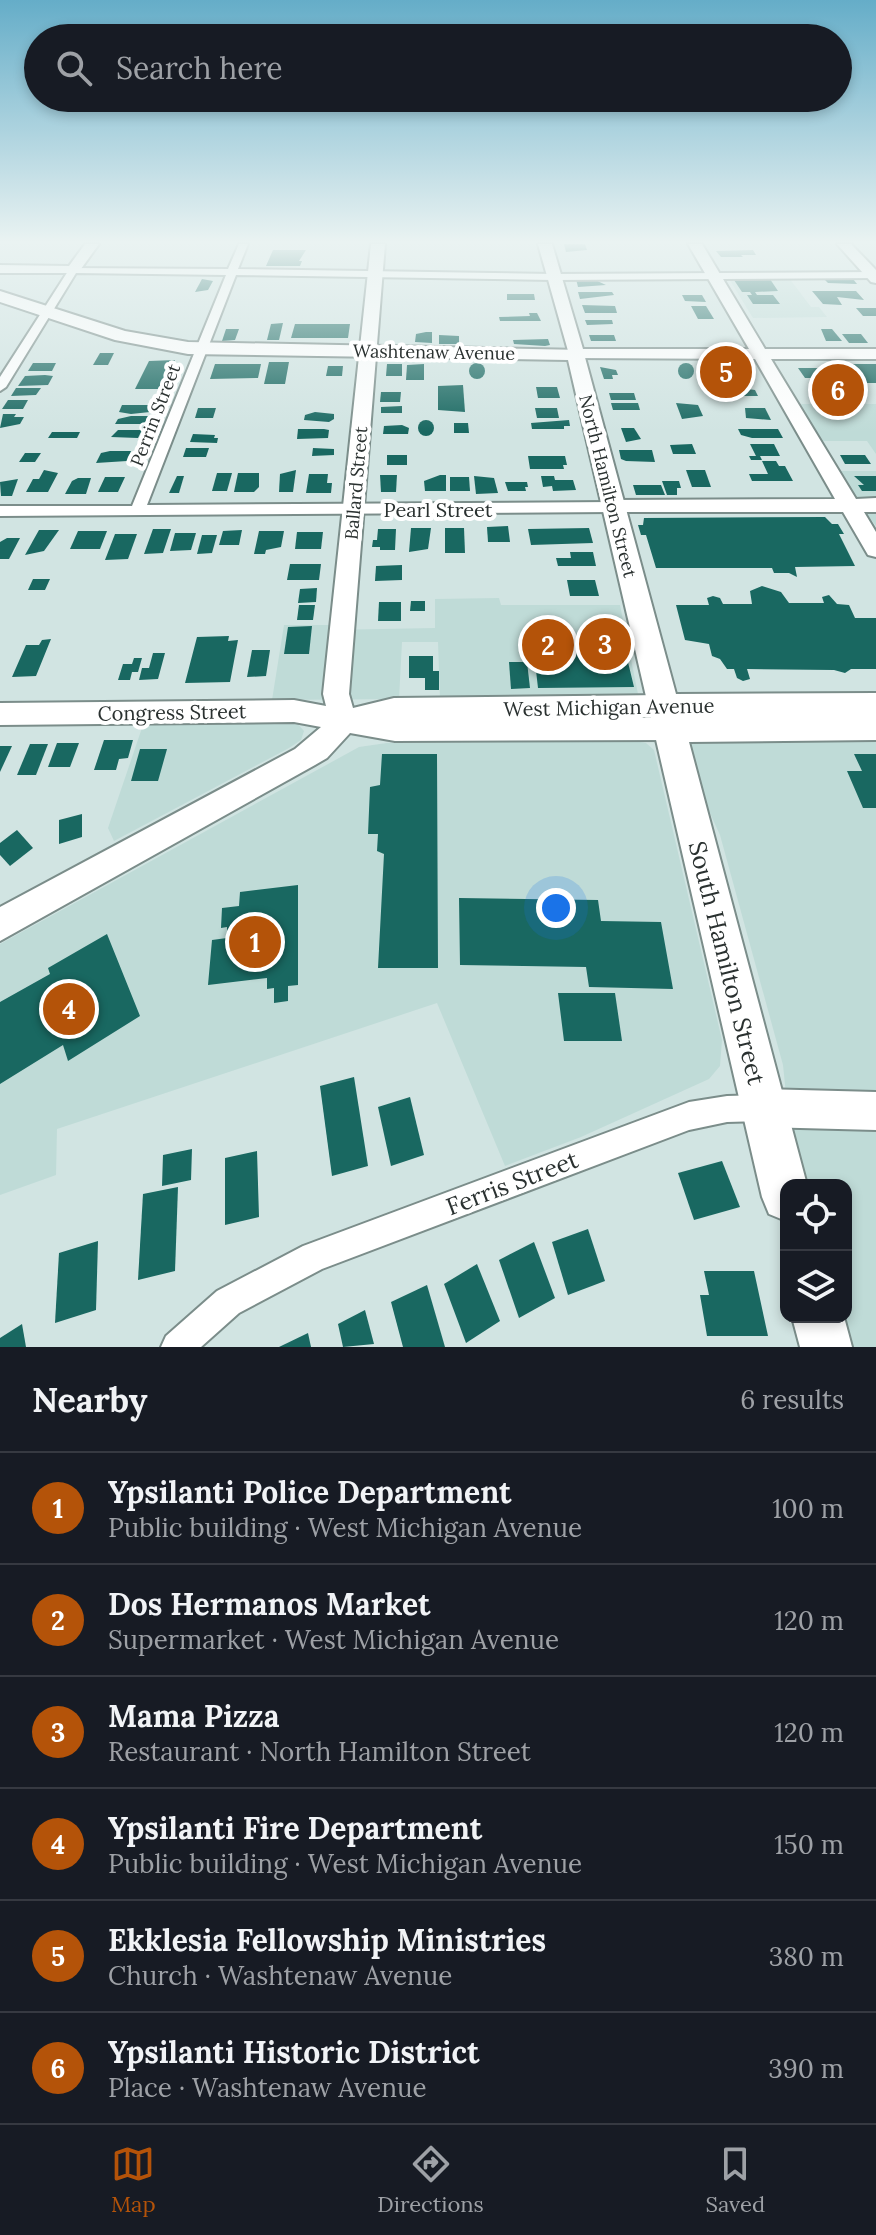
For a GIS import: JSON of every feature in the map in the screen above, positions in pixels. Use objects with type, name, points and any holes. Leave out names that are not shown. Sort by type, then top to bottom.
[{"type":"main road","name":"Washtenaw Avenue","points":[[33,307],[137,340],[201,348],[576,354]]},
{"type":"main road","name":"North Hamilton Street","points":[[576,354],[667,717]]},
{"type":"main road","name":"West Michigan Avenue","points":[[667,717],[876,705]]},
{"type":"main road","name":"West Michigan Avenue","points":[[667,717],[876,727]]},
{"type":"main road","name":"South Hamilton Street","points":[[667,717],[781,1179]]},
{"type":"main road","points":[[820,1323],[826,1347]]},
{"type":"street","points":[[0,387],[48,307]]},
{"type":"street","name":"Perrin Street","points":[[138,510],[217,307]]},
{"type":"street","name":"Ballard Street","points":[[343,722],[336,694],[372,307]]},
{"type":"street","name":"North Hamilton Street","points":[[562,307],[576,354]]},
{"type":"street","points":[[732,307],[876,550]]},
{"type":"street","name":"Washtenaw Avenue","points":[[576,354],[876,354]]},
{"type":"street","name":"Pearl Street","points":[[0,511],[876,505]]},
{"type":"street","name":"Congress Street","points":[[0,714],[294,711],[343,722]]},
{"type":"street","name":"West Michigan Avenue","points":[[343,722],[395,730],[667,717]]},
{"type":"street","points":[[0,925],[317,750],[343,722]]},
{"type":"street","name":"Ferris Street","points":[[177,1347],[228,1302],[314,1257],[689,1116],[727,1109],[762,1108],[876,1111]]},
{"type":"shaded area","points":[[746,307],[819,307],[827,317],[753,318]]},
{"type":"shaded area","points":[[797,404],[876,404],[876,454],[867,441],[819,441]]},
{"type":"shaded area","points":[[837,471],[876,471],[876,526],[850,492]]},
{"type":"shaded area","points":[[499,598],[501,605],[620,605],[638,694],[440,698],[438,642],[402,642],[399,699],[272,700],[284,625],[329,625],[329,630],[435,628],[435,599]]},
{"type":"shaded area","points":[[144,722],[296,722],[304,731],[301,740],[289,748],[114,841],[108,828]]},
{"type":"shaded area","points":[[876,739],[876,1347],[848,1347],[842,1323],[852,1323],[852,1179],[802,1179],[790,1134],[783,1065],[720,835],[692,774],[684,740]]},
{"type":"shaded area","points":[[387,743],[646,743],[654,750],[722,1040],[720,1066],[709,1079],[581,1137],[505,1166],[437,1003],[57,1129],[56,1175],[0,1195],[0,944],[359,747]]},
{"type":"building","points":[[583,307],[615,307],[617,313],[585,313]]},
{"type":"building","points":[[691,307],[707,307],[714,319],[698,319]]},
{"type":"building","points":[[856,308],[876,308],[876,316],[863,316]]},
{"type":"building","points":[[529,313],[537,313],[541,321],[500,321],[499,317],[530,316]]},
{"type":"building","points":[[585,320],[612,320],[613,324],[587,325]]},
{"type":"building","points":[[283,323],[279,340],[267,340],[271,324]]},
{"type":"building","points":[[295,324],[350,324],[348,338],[291,338]]},
{"type":"building","points":[[226,329],[239,329],[235,340],[222,341]]},
{"type":"building","points":[[821,329],[832,329],[842,341],[826,341]]},
{"type":"building","points":[[432,332],[432,343],[415,342],[416,334]]},
{"type":"building","points":[[842,334],[861,334],[868,343],[849,343]]},
{"type":"building","points":[[439,335],[459,336],[459,344],[439,344]]},
{"type":"building","points":[[589,335],[614,335],[616,341],[591,341]]},
{"type":"building","points":[[548,339],[550,345],[545,346],[514,344],[513,340]]},
{"type":"building","points":[[100,353],[114,353],[108,365],[93,365]]},
{"type":"building","points":[[175,360],[163,389],[135,389],[149,361]]},
{"type":"building","points":[[269,362],[289,362],[285,384],[264,384]]},
{"type":"building","points":[[33,363],[56,363],[52,371],[28,371]]},
{"type":"building","points":[[477,363],[483,365],[483,377],[477,379],[471,377],[469,371],[471,365]]},
{"type":"building","points":[[686,363],[692,365],[692,377],[686,379],[680,377],[678,371],[680,365]]},
{"type":"building","points":[[215,364],[261,364],[258,378],[210,379]]},
{"type":"building","points":[[387,364],[402,364],[402,376],[386,376]]},
{"type":"building","points":[[424,364],[424,380],[406,380],[407,365]]},
{"type":"building","points":[[835,364],[876,364],[876,383],[855,383],[845,379]]},
{"type":"building","points":[[328,366],[343,366],[342,376],[326,376]]},
{"type":"building","points":[[600,367],[616,370],[618,375],[612,375],[613,379],[604,379]]},
{"type":"building","points":[[702,367],[743,368],[749,378],[707,378]]},
{"type":"building","points":[[798,368],[828,368],[834,378],[805,378]]},
{"type":"building","points":[[25,376],[53,376],[48,385],[18,386]]},
{"type":"building","points":[[809,384],[834,384],[839,393],[831,393],[832,398],[820,398]]},
{"type":"building","points":[[463,385],[465,412],[438,410],[438,386]]},
{"type":"building","points":[[536,387],[557,387],[560,398],[538,398]]},
{"type":"building","points":[[733,387],[755,390],[758,396],[733,396],[730,390],[735,390]]},
{"type":"building","points":[[16,388],[41,388],[36,395],[11,396]]},
{"type":"building","points":[[381,392],[401,392],[400,402],[380,402]]},
{"type":"building","points":[[609,393],[634,393],[636,400],[611,400]]},
{"type":"building","points":[[8,400],[28,400],[23,409],[2,409]]},
{"type":"building","points":[[611,403],[638,403],[640,410],[613,410]]},
{"type":"building","points":[[676,403],[698,405],[703,416],[682,419]]},
{"type":"building","points":[[122,405],[153,405],[150,412],[131,414],[119,412]]},
{"type":"building","points":[[402,406],[402,413],[381,413],[381,407]]},
{"type":"building","points":[[198,408],[216,408],[213,418],[195,418]]},
{"type":"building","points":[[535,408],[557,408],[559,418],[537,418]]},
{"type":"building","points":[[745,408],[765,408],[771,420],[746,418]]},
{"type":"building","points":[[315,412],[334,414],[334,419],[329,422],[304,420],[305,415]]},
{"type":"building","points":[[3,414],[24,417],[20,424],[0,428]]},
{"type":"building","points":[[148,416],[145,424],[115,424],[118,419]]},
{"type":"building","points":[[426,420],[434,428],[426,436],[418,428]]},
{"type":"building","points":[[569,420],[570,426],[564,426],[564,429],[532,429],[531,423]]},
{"type":"building","points":[[454,423],[468,423],[469,433],[454,433]]},
{"type":"building","points":[[402,425],[409,428],[408,434],[383,434],[384,426]]},
{"type":"building","points":[[621,428],[634,428],[641,439],[626,442]]},
{"type":"building","points":[[298,429],[329,430],[328,438],[297,439]]},
{"type":"building","points":[[738,429],[778,429],[783,438],[752,438],[741,435]]},
{"type":"building","points":[[118,430],[142,430],[138,438],[111,437]]},
{"type":"building","points":[[52,432],[80,432],[77,438],[48,438]]},
{"type":"building","points":[[193,434],[215,435],[217,443],[190,442]]},
{"type":"building","points":[[692,444],[696,454],[673,454],[670,445]]},
{"type":"building","points":[[750,444],[774,444],[780,456],[760,456],[762,460],[751,460],[749,456],[756,456]]},
{"type":"building","points":[[186,448],[209,448],[206,457],[183,457]]},
{"type":"building","points":[[313,448],[334,449],[334,455],[312,456]]},
{"type":"building","points":[[619,450],[652,450],[655,462],[626,461],[621,459]]},
{"type":"building","points":[[131,451],[127,461],[96,463],[101,453]]},
{"type":"building","points":[[25,453],[41,453],[35,462],[19,462]]},
{"type":"building","points":[[387,455],[407,455],[407,465],[387,465]]},
{"type":"building","points":[[840,455],[865,455],[871,464],[845,464]]},
{"type":"building","points":[[528,456],[565,456],[567,465],[563,465],[564,469],[530,469]]},
{"type":"building","points":[[762,461],[776,461],[779,466],[785,466],[793,481],[752,481],[749,474],[768,474]]},
{"type":"building","points":[[44,470],[58,473],[48,492],[26,492],[33,479],[39,479]]},
{"type":"building","points":[[296,470],[293,492],[279,492],[280,474]]},
{"type":"building","points":[[686,470],[705,470],[711,487],[692,487]]},
{"type":"building","points":[[217,473],[232,473],[227,491],[212,491]]},
{"type":"building","points":[[238,473],[259,473],[259,487],[254,492],[234,492]]},
{"type":"building","points":[[309,474],[328,474],[327,483],[332,483],[331,493],[306,493]]},
{"type":"building","points":[[380,475],[397,475],[396,492],[381,492]]},
{"type":"building","points":[[446,475],[446,491],[425,491],[424,481]]},
{"type":"building","points":[[177,476],[184,476],[179,493],[169,493]]},
{"type":"building","points":[[474,476],[494,478],[498,493],[476,494]]},
{"type":"building","points":[[541,476],[573,480],[576,490],[553,491],[552,486],[543,487]]},
{"type":"building","points":[[854,476],[876,476],[876,491],[862,491],[858,485],[864,485]]},
{"type":"building","points":[[105,477],[125,477],[118,492],[98,492]]},
{"type":"building","points":[[450,477],[469,477],[470,491],[450,491]]},
{"type":"building","points":[[91,478],[86,494],[65,494],[72,481]]},
{"type":"building","points":[[18,479],[12,496],[1,496],[0,482]]},
{"type":"building","points":[[662,481],[679,481],[681,488],[677,488],[677,495],[667,495]]},
{"type":"building","points":[[505,482],[527,482],[528,487],[525,487],[526,491],[508,491]]},
{"type":"building","points":[[633,485],[661,485],[665,495],[636,495]]},
{"type":"building","points":[[825,517],[832,524],[838,524],[844,534],[839,534],[855,566],[795,567],[797,577],[789,573],[774,573],[772,568],[656,568],[646,535],[641,535],[638,525],[643,525],[644,518]]},
{"type":"building","points":[[508,526],[510,542],[488,542],[487,527]]},
{"type":"building","points":[[411,528],[431,528],[428,549],[409,552]]},
{"type":"building","points":[[445,528],[464,528],[465,553],[445,553]]},
{"type":"building","points":[[589,528],[593,543],[531,545],[528,529]]},
{"type":"building","points":[[153,529],[171,529],[163,553],[144,554]]},
{"type":"building","points":[[378,529],[396,529],[395,550],[372,547],[373,540],[377,540]]},
{"type":"building","points":[[39,530],[59,530],[44,551],[25,555]]},
{"type":"building","points":[[242,530],[239,545],[219,545],[223,531]]},
{"type":"building","points":[[78,531],[107,531],[100,549],[70,549]]},
{"type":"building","points":[[259,531],[284,531],[281,547],[266,550],[265,554],[254,554]]},
{"type":"building","points":[[297,532],[323,532],[321,549],[295,549]]},
{"type":"building","points":[[175,533],[196,533],[191,550],[170,551]]},
{"type":"building","points":[[115,534],[137,534],[128,559],[105,560]]},
{"type":"building","points":[[202,535],[217,535],[212,553],[197,554]]},
{"type":"building","points":[[7,538],[20,538],[9,559],[0,559],[0,542]]},
{"type":"building","points":[[570,552],[593,552],[596,566],[558,566],[556,558],[571,558]]},
{"type":"building","points":[[290,564],[321,564],[319,580],[287,580]]},
{"type":"building","points":[[402,565],[402,580],[375,581],[376,566]]},
{"type":"building","points":[[33,579],[50,579],[45,590],[28,590]]},
{"type":"building","points":[[567,580],[595,580],[599,596],[570,596]]},
{"type":"building","points":[[762,586],[781,592],[789,603],[824,603],[822,597],[829,595],[837,604],[849,605],[855,618],[876,618],[876,669],[851,669],[845,673],[834,670],[747,669],[750,679],[743,681],[737,678],[734,669],[727,669],[720,659],[712,656],[709,644],[685,640],[676,605],[709,605],[707,598],[713,596],[720,598],[723,604],[752,604],[750,591]]},
{"type":"building","points":[[317,588],[316,602],[298,603],[300,589]]},
{"type":"building","points":[[411,601],[425,601],[425,611],[410,611]]},
{"type":"building","points":[[379,602],[401,602],[401,621],[378,621]]},
{"type":"building","points":[[299,605],[315,605],[313,620],[297,620]]},
{"type":"building","points":[[312,626],[309,654],[284,654],[288,627]]},
{"type":"building","points":[[565,634],[565,637],[577,637],[580,657],[626,654],[634,687],[538,688],[532,635]]},
{"type":"building","points":[[229,636],[228,641],[238,640],[230,682],[185,683],[197,637]]},
{"type":"building","points":[[51,639],[36,676],[12,677],[26,645],[39,645],[42,640]]},
{"type":"building","points":[[585,639],[624,639],[626,649],[587,649]]},
{"type":"building","points":[[252,650],[270,650],[266,676],[247,677]]},
{"type":"building","points":[[153,653],[165,653],[158,679],[139,680],[142,668],[149,668]]},
{"type":"building","points":[[409,656],[433,656],[433,671],[439,671],[439,690],[425,690],[425,678],[409,678]]},
{"type":"building","points":[[134,658],[142,658],[138,672],[132,672],[130,680],[118,680],[123,664],[132,664]]},
{"type":"building","points":[[509,662],[527,662],[530,688],[511,689]]},
{"type":"building","points":[[104,740],[133,740],[128,758],[119,759],[116,770],[94,770]]},
{"type":"building","points":[[57,743],[79,743],[70,767],[48,767]]},
{"type":"building","points":[[30,744],[48,744],[36,775],[17,775]]},
{"type":"building","points":[[0,746],[12,746],[0,772]]},
{"type":"building","points":[[140,749],[167,749],[158,781],[131,781]]},
{"type":"building","points":[[382,754],[437,754],[438,968],[378,968],[384,854],[377,851],[378,834],[368,834],[370,787],[380,785]]},
{"type":"building","points":[[854,754],[876,754],[876,808],[863,808],[847,771],[862,771]]},
{"type":"building","points":[[82,814],[82,837],[59,844],[59,820]]},
{"type":"building","points":[[17,830],[33,848],[10,866],[0,855],[0,843]]},
{"type":"building","points":[[298,885],[298,985],[288,986],[288,1001],[274,1003],[274,988],[267,989],[267,978],[208,985],[212,940],[227,938],[227,927],[221,928],[222,908],[239,906],[240,892]]},
{"type":"building","points":[[459,898],[598,900],[601,921],[661,922],[673,989],[589,987],[586,967],[460,965]]},
{"type":"building","points":[[107,934],[140,1016],[68,1061],[63,1045],[0,1084],[0,1002],[50,974],[48,968]]},
{"type":"building","points":[[558,993],[615,993],[622,1041],[564,1041]]},
{"type":"building","points":[[354,1077],[368,1166],[332,1176],[320,1086]]},
{"type":"building","points":[[410,1097],[424,1155],[391,1166],[378,1107]]},
{"type":"building","points":[[192,1149],[191,1180],[162,1186],[163,1155]]},
{"type":"building","points":[[257,1151],[259,1217],[225,1225],[225,1158]]},
{"type":"building","points":[[722,1161],[740,1207],[694,1220],[678,1173]]},
{"type":"building","points":[[178,1187],[175,1271],[138,1280],[143,1194]]},
{"type":"building","points":[[588,1229],[605,1281],[568,1295],[552,1242]]},
{"type":"building","points":[[98,1241],[96,1310],[55,1323],[59,1253]]},
{"type":"building","points":[[534,1242],[555,1298],[519,1318],[499,1260]]},
{"type":"building","points":[[477,1264],[500,1321],[466,1343],[444,1284]]},
{"type":"building","points":[[704,1271],[754,1271],[768,1336],[707,1336],[700,1295],[709,1295]]},
{"type":"building","points":[[427,1285],[445,1347],[403,1347],[391,1302]]},
{"type":"building","points":[[365,1310],[374,1344],[343,1347],[338,1324]]},
{"type":"building","points":[[22,1324],[26,1347],[0,1347],[0,1338]]},
{"type":"building","points":[[308,1333],[311,1347],[279,1347]]},
{"type":"place","name":"Ekklesia Fellowship Ministries","points":[[726,372]]},
{"type":"place","name":"Ypsilanti Historic District","points":[[838,390]]},
{"type":"place","name":"Mama Pizza","points":[[605,644]]},
{"type":"place","name":"Dos Hermanos Market","points":[[548,645]]},
{"type":"place","name":"Ypsilanti Police Department","points":[[255,942]]},
{"type":"place","name":"Ypsilanti Fire Department","points":[[69,1009]]}]
